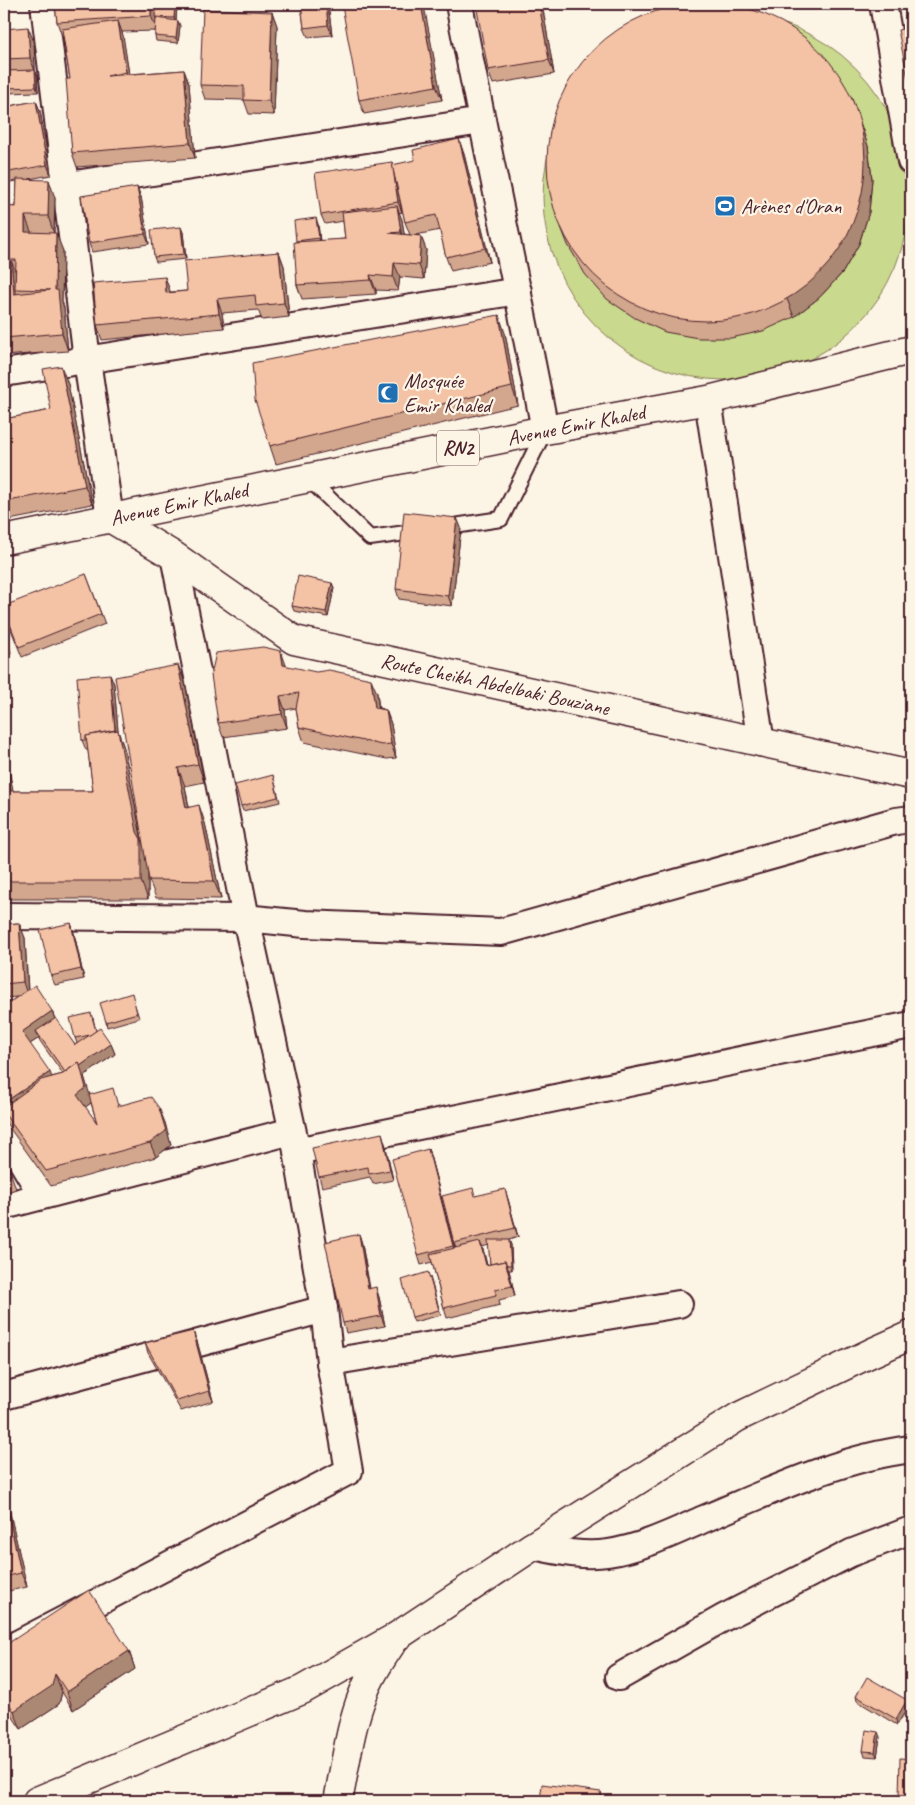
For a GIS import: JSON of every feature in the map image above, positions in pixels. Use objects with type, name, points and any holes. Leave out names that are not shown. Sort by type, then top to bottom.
[{"type":"main road","name":"Avenue Emir Khaled","points":[[4,540],[545,430],[708,400],[911,350]]},
{"type":"main road","name":"Route Cheikh Abdelbaki Bouziane","points":[[110,518],[174,556],[294,640],[911,775]]},
{"type":"main road","points":[[37,1801],[302,1690],[396,1637],[533,1546],[738,1416],[911,1336]]},
{"type":"main road","points":[[338,1801],[355,1717],[362,1696],[376,1665],[396,1637]]},
{"type":"street","points":[[44,4],[87,360],[110,518]]},
{"type":"street","points":[[459,4],[545,430]]},
{"type":"street","points":[[883,4],[911,160]]},
{"type":"street","points":[[4,195],[482,121]]},
{"type":"street","points":[[4,373],[518,291]]},
{"type":"street","points":[[708,400],[761,743]]},
{"type":"street","points":[[4,1651],[350,1471],[330,1362],[324,1309],[295,1141],[246,918],[174,556]]},
{"type":"street","points":[[4,916],[246,918],[305,924],[501,932],[896,821],[911,819]]},
{"type":"street","points":[[4,1206],[42,1195],[295,1141],[911,1025]]},
{"type":"street","points":[[4,1131],[42,1195]]},
{"type":"street","points":[[330,1362],[680,1304]]},
{"type":"street","points":[[4,1396],[324,1309]]},
{"type":"street","points":[[533,1546],[569,1553],[606,1553],[643,1546],[801,1479],[850,1462],[911,1449]]},
{"type":"street","points":[[619,1677],[725,1617],[851,1553],[911,1530]]},
{"type":"lane","points":[[308,478],[370,538],[501,519],[545,430]]},
{"type":"green space","name":"Arènes d'Oran","points":[[726,14],[762,17],[796,28],[828,45],[856,67],[878,95],[895,127],[906,161],[909,197],[906,233],[895,267],[878,299],[856,327],[828,349],[796,366],[762,377],[726,380],[690,377],[656,366],[624,349],[596,327],[574,299],[557,267],[546,233],[543,197],[546,161],[557,127],[574,95],[596,67],[624,45],[656,28],[690,17]]},
{"type":"building","name":"Arènes d'Oran","points":[[706,3],[737,6],[767,15],[807,39],[829,61],[853,101],[862,131],[865,162],[862,193],[853,223],[829,263],[807,285],[767,309],[737,318],[706,321],[675,318],[645,309],[605,285],[583,263],[559,223],[550,193],[547,162],[550,131],[559,101],[583,61],[605,39],[645,15],[675,6]]},
{"type":"building","points":[[55,4],[151,4],[151,16],[57,22]]},
{"type":"building","points":[[156,4],[175,4],[174,18],[155,17]]},
{"type":"building","points":[[301,4],[326,4],[328,25],[304,28]]},
{"type":"building","points":[[355,4],[421,4],[436,86],[359,100],[342,6]]},
{"type":"building","points":[[476,4],[539,4],[549,60],[488,70]]},
{"type":"building","points":[[203,9],[272,12],[269,101],[244,100],[244,86],[200,85]]},
{"type":"building","points":[[156,18],[178,21],[176,38],[155,36]]},
{"type":"building","points":[[118,21],[126,72],[107,76],[184,70],[190,143],[72,153],[66,79],[70,79],[62,29]]},
{"type":"building","points":[[28,27],[30,58],[4,59],[4,29]]},
{"type":"building","points":[[911,27],[911,93],[898,30]]},
{"type":"building","points":[[35,70],[36,87],[5,88],[5,71]]},
{"type":"building","points":[[36,101],[47,165],[4,173],[4,107]]},
{"type":"building","points":[[459,139],[485,248],[446,257],[436,215],[405,222],[392,165],[415,160],[413,150]]},
{"type":"building","points":[[392,162],[398,202],[321,215],[315,173]]},
{"type":"building","points":[[17,179],[49,180],[48,216],[25,216],[25,232],[56,233],[55,290],[58,290],[62,333],[4,338],[4,206],[16,207]],"holes":[[[11,260],[16,260],[15,289],[50,290],[14,294]]]},
{"type":"building","points":[[137,187],[145,234],[89,243],[81,196]]},
{"type":"building","points":[[397,206],[401,232],[389,233],[421,236],[419,265],[394,263],[393,277],[370,275],[371,280],[297,285],[294,242],[345,239],[342,212]]},
{"type":"building","points":[[316,218],[319,238],[296,241],[294,221]]},
{"type":"building","points":[[181,227],[184,254],[154,257],[151,230]]},
{"type":"building","points":[[279,252],[284,303],[256,306],[255,295],[217,299],[219,314],[97,325],[93,283],[165,277],[166,293],[187,291],[184,261]]},
{"type":"building","name":"Mosquée Emir Khaled","points":[[499,315],[512,387],[270,446],[255,400],[252,363]]},
{"type":"building","points":[[61,366],[85,486],[4,502],[4,419],[51,410],[43,369]]},
{"type":"building","points":[[404,512],[457,518],[448,596],[396,589]]},
{"type":"building","points":[[86,574],[101,614],[19,647],[4,606]]},
{"type":"building","points":[[298,576],[332,583],[326,612],[292,606]]},
{"type":"building","points":[[263,647],[281,651],[283,665],[316,672],[329,670],[371,679],[375,708],[386,710],[391,744],[382,745],[299,727],[296,708],[299,693],[280,696],[282,714],[218,723],[211,675],[216,653]]},
{"type":"building","points":[[178,665],[198,764],[178,768],[186,808],[199,805],[214,881],[149,880],[115,677]]},
{"type":"building","points":[[110,674],[115,730],[86,736],[86,740],[82,740],[77,677]]},
{"type":"building","points":[[118,730],[137,832],[141,839],[141,881],[4,881],[4,760],[10,791],[93,791],[86,736]]},
{"type":"building","points":[[273,775],[278,797],[241,806],[235,785]]},
{"type":"building","points":[[19,923],[23,982],[4,984],[4,924]]},
{"type":"building","points":[[71,923],[81,969],[51,976],[40,930]]},
{"type":"building","points":[[35,985],[52,1011],[22,1032],[50,1072],[5,1102],[4,1006]]},
{"type":"building","points":[[132,993],[137,1013],[106,1022],[100,1003]]},
{"type":"building","points":[[91,1013],[96,1031],[90,1035],[75,1038],[70,1018]]},
{"type":"building","points":[[56,1018],[75,1045],[100,1028],[111,1044],[80,1066],[79,1062],[65,1072],[36,1031]]},
{"type":"building","points":[[79,1062],[86,1088],[77,1095],[97,1123],[89,1095],[113,1088],[118,1106],[151,1097],[159,1108],[166,1131],[150,1143],[46,1171],[4,1113],[4,1107],[41,1080],[63,1074]]},
{"type":"building","points":[[382,1133],[390,1170],[369,1174],[368,1167],[319,1177],[312,1148]]},
{"type":"building","points":[[428,1149],[453,1246],[418,1255],[392,1159]]},
{"type":"building","points":[[4,1153],[11,1175],[4,1177]]},
{"type":"building","points":[[473,1188],[475,1196],[505,1189],[515,1228],[454,1243],[442,1196]]},
{"type":"building","points":[[359,1234],[368,1289],[376,1287],[381,1316],[343,1323],[325,1242]]},
{"type":"building","points":[[488,1240],[509,1240],[511,1265],[507,1265],[505,1261],[490,1264]]},
{"type":"building","points":[[480,1242],[486,1265],[505,1261],[512,1286],[495,1290],[496,1295],[444,1308],[430,1254]]},
{"type":"building","points":[[428,1272],[439,1310],[412,1317],[402,1280]]},
{"type":"building","points":[[193,1331],[209,1391],[177,1401],[145,1343]]},
{"type":"building","points":[[4,1494],[21,1573],[4,1577]]},
{"type":"building","points":[[89,1590],[129,1651],[67,1692],[55,1674],[52,1686],[14,1711],[4,1699],[4,1646]]},
{"type":"building","points":[[867,1677],[907,1700],[896,1719],[856,1696]]},
{"type":"building","points":[[866,1730],[878,1732],[875,1752],[863,1751]]},
{"type":"building","points":[[900,1758],[911,1759],[911,1797],[899,1796]]},
{"type":"building","points":[[542,1784],[601,1792],[600,1801],[540,1801]]},
{"type":"place","name":"Arènes d'Oran","points":[[725,206]]},
{"type":"place","name":"Mosquée Emir Khaled","points":[[388,393]]}]
